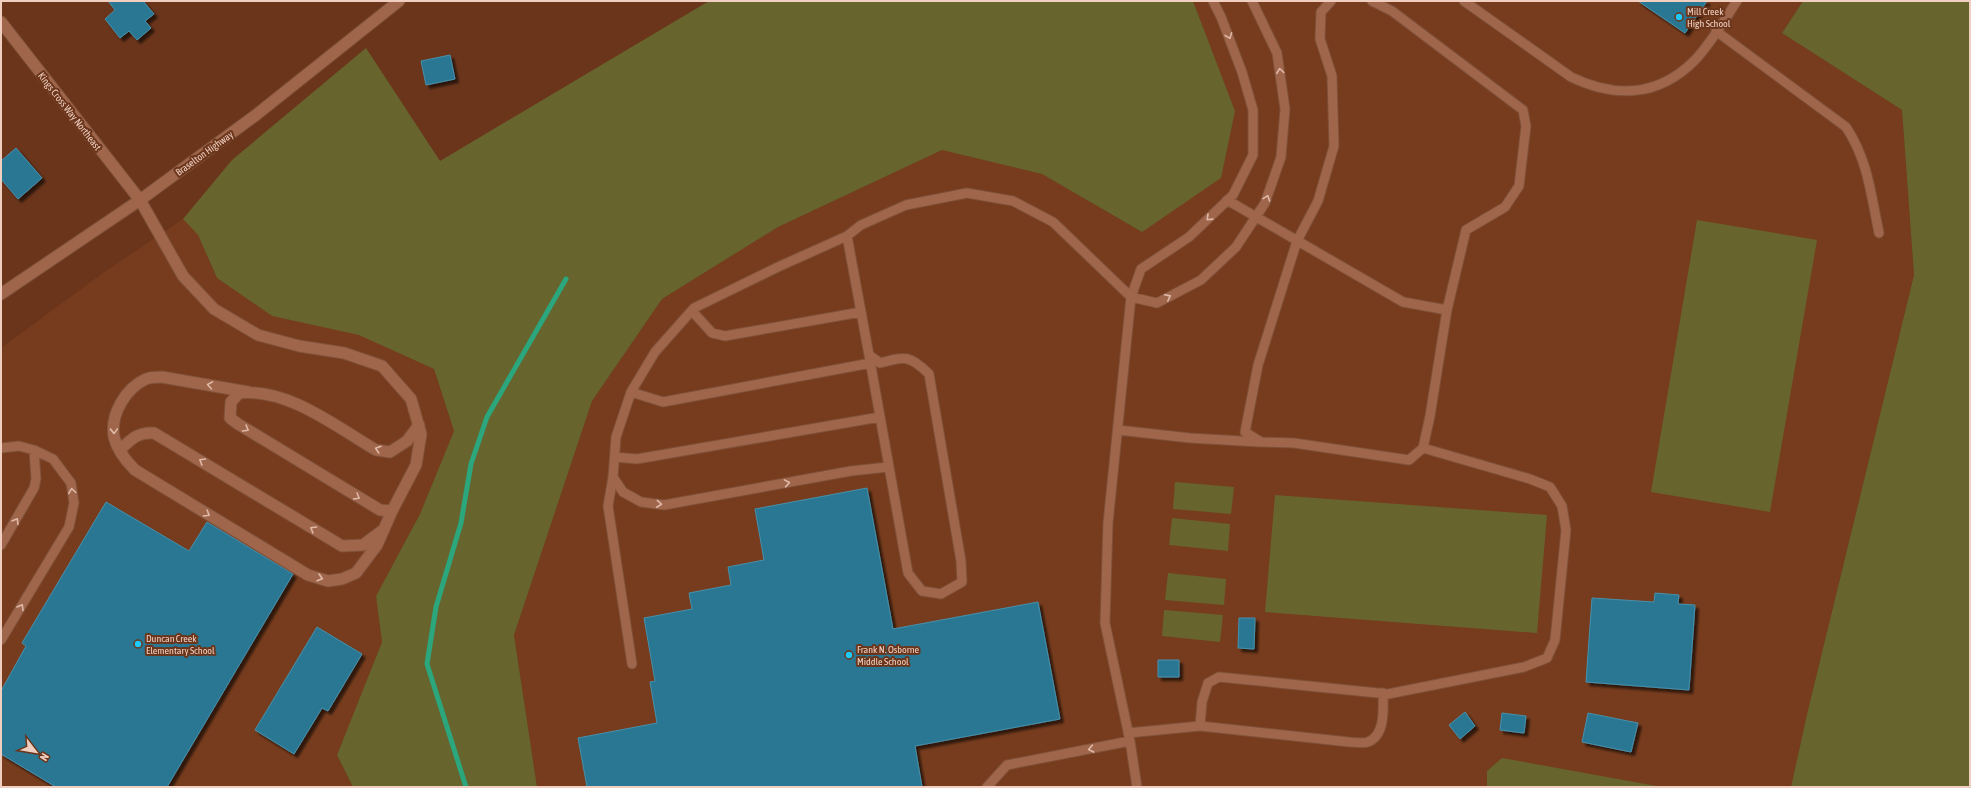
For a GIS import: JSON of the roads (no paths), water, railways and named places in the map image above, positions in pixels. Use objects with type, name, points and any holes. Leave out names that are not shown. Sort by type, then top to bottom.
[{"type":"street","name":"Braselton Highway","points":[[1,294],[140,200],[256,115],[399,1]]},
{"type":"street","name":"Kings Cross Way Northeast","points":[[1,22],[140,200],[183,276],[214,309],[258,335],[299,346],[344,353],[382,366],[411,399],[419,425],[421,434],[416,465],[392,511],[377,545],[356,573],[342,580],[328,581],[308,575],[135,470],[123,458],[114,437],[114,419],[121,401],[134,386],[148,378],[162,377],[248,392],[256,392],[287,399],[376,450],[390,452],[407,442],[419,425]]},
{"type":"street","points":[[248,392],[239,393],[231,402],[230,418],[380,510],[392,511]]},
{"type":"street","points":[[120,450],[132,438],[142,432],[154,433],[342,546],[363,545],[384,530]]},
{"type":"lane","points":[[632,664],[608,506],[613,477],[616,437],[631,392],[655,352],[694,308],[778,267],[847,236],[861,225],[906,205],[967,193],[1012,201],[1053,222],[1131,297],[1157,303],[1200,280],[1236,247],[1256,217],[1265,203],[1281,157],[1285,109],[1277,53],[1252,1]]},
{"type":"lane","points":[[1261,442],[1245,432],[1258,365],[1297,241],[1318,201],[1334,146],[1332,76],[1320,39],[1321,12],[1331,1]]},
{"type":"lane","points":[[1118,430],[1190,438],[1294,443],[1409,460],[1423,448],[1430,416],[1447,310],[1466,230],[1505,206],[1518,186],[1526,126],[1523,110],[1392,11],[1372,1]]},
{"type":"lane","points":[[1464,1],[1571,77],[1590,86],[1607,91],[1624,92],[1660,85],[1695,60],[1738,1]]},
{"type":"lane","points":[[1137,787],[1129,737],[1105,623],[1108,523],[1131,297],[1142,269],[1189,237],[1233,195],[1253,155],[1253,110],[1242,72],[1216,2]]},
{"type":"lane","points":[[1716,31],[1846,127],[1858,144],[1868,178],[1879,233]]},
{"type":"lane","points":[[1227,200],[1403,302],[1447,310]]},
{"type":"lane","points":[[631,392],[663,402],[870,359],[880,363],[902,357],[917,362],[929,374],[961,561],[962,582],[941,594],[922,591],[908,573],[888,467],[870,359],[847,236]]},
{"type":"lane","points":[[692,311],[712,333],[725,336],[861,312]]},
{"type":"lane","points":[[615,457],[637,459],[880,417]]},
{"type":"lane","points":[[1,448],[19,446],[34,450],[53,459],[71,483],[74,503],[69,527],[1,640]]},
{"type":"lane","points":[[1200,726],[1202,702],[1208,683],[1219,677],[1383,693],[1524,667],[1547,658],[1555,640],[1566,530],[1562,506],[1550,487],[1530,479],[1423,448]]},
{"type":"lane","points":[[1,545],[34,488],[36,479],[34,450]]},
{"type":"lane","points":[[613,477],[622,492],[641,502],[664,505],[851,471],[888,467]]},
{"type":"lane","points":[[987,787],[1007,765],[1129,737],[1200,726],[1349,742],[1368,742],[1378,733],[1383,718],[1383,693]]},
{"type":"waterway","points":[[466,787],[427,664],[436,607],[461,523],[471,464],[487,417],[566,279]]},
{"type":"place","name":"Mill Creek High School","points":[[1679,17]]},
{"type":"place","name":"Duncan Creek Elementary School","points":[[138,644]]},
{"type":"place","name":"Frank N. Osborne Middle School","points":[[849,655]]}]
